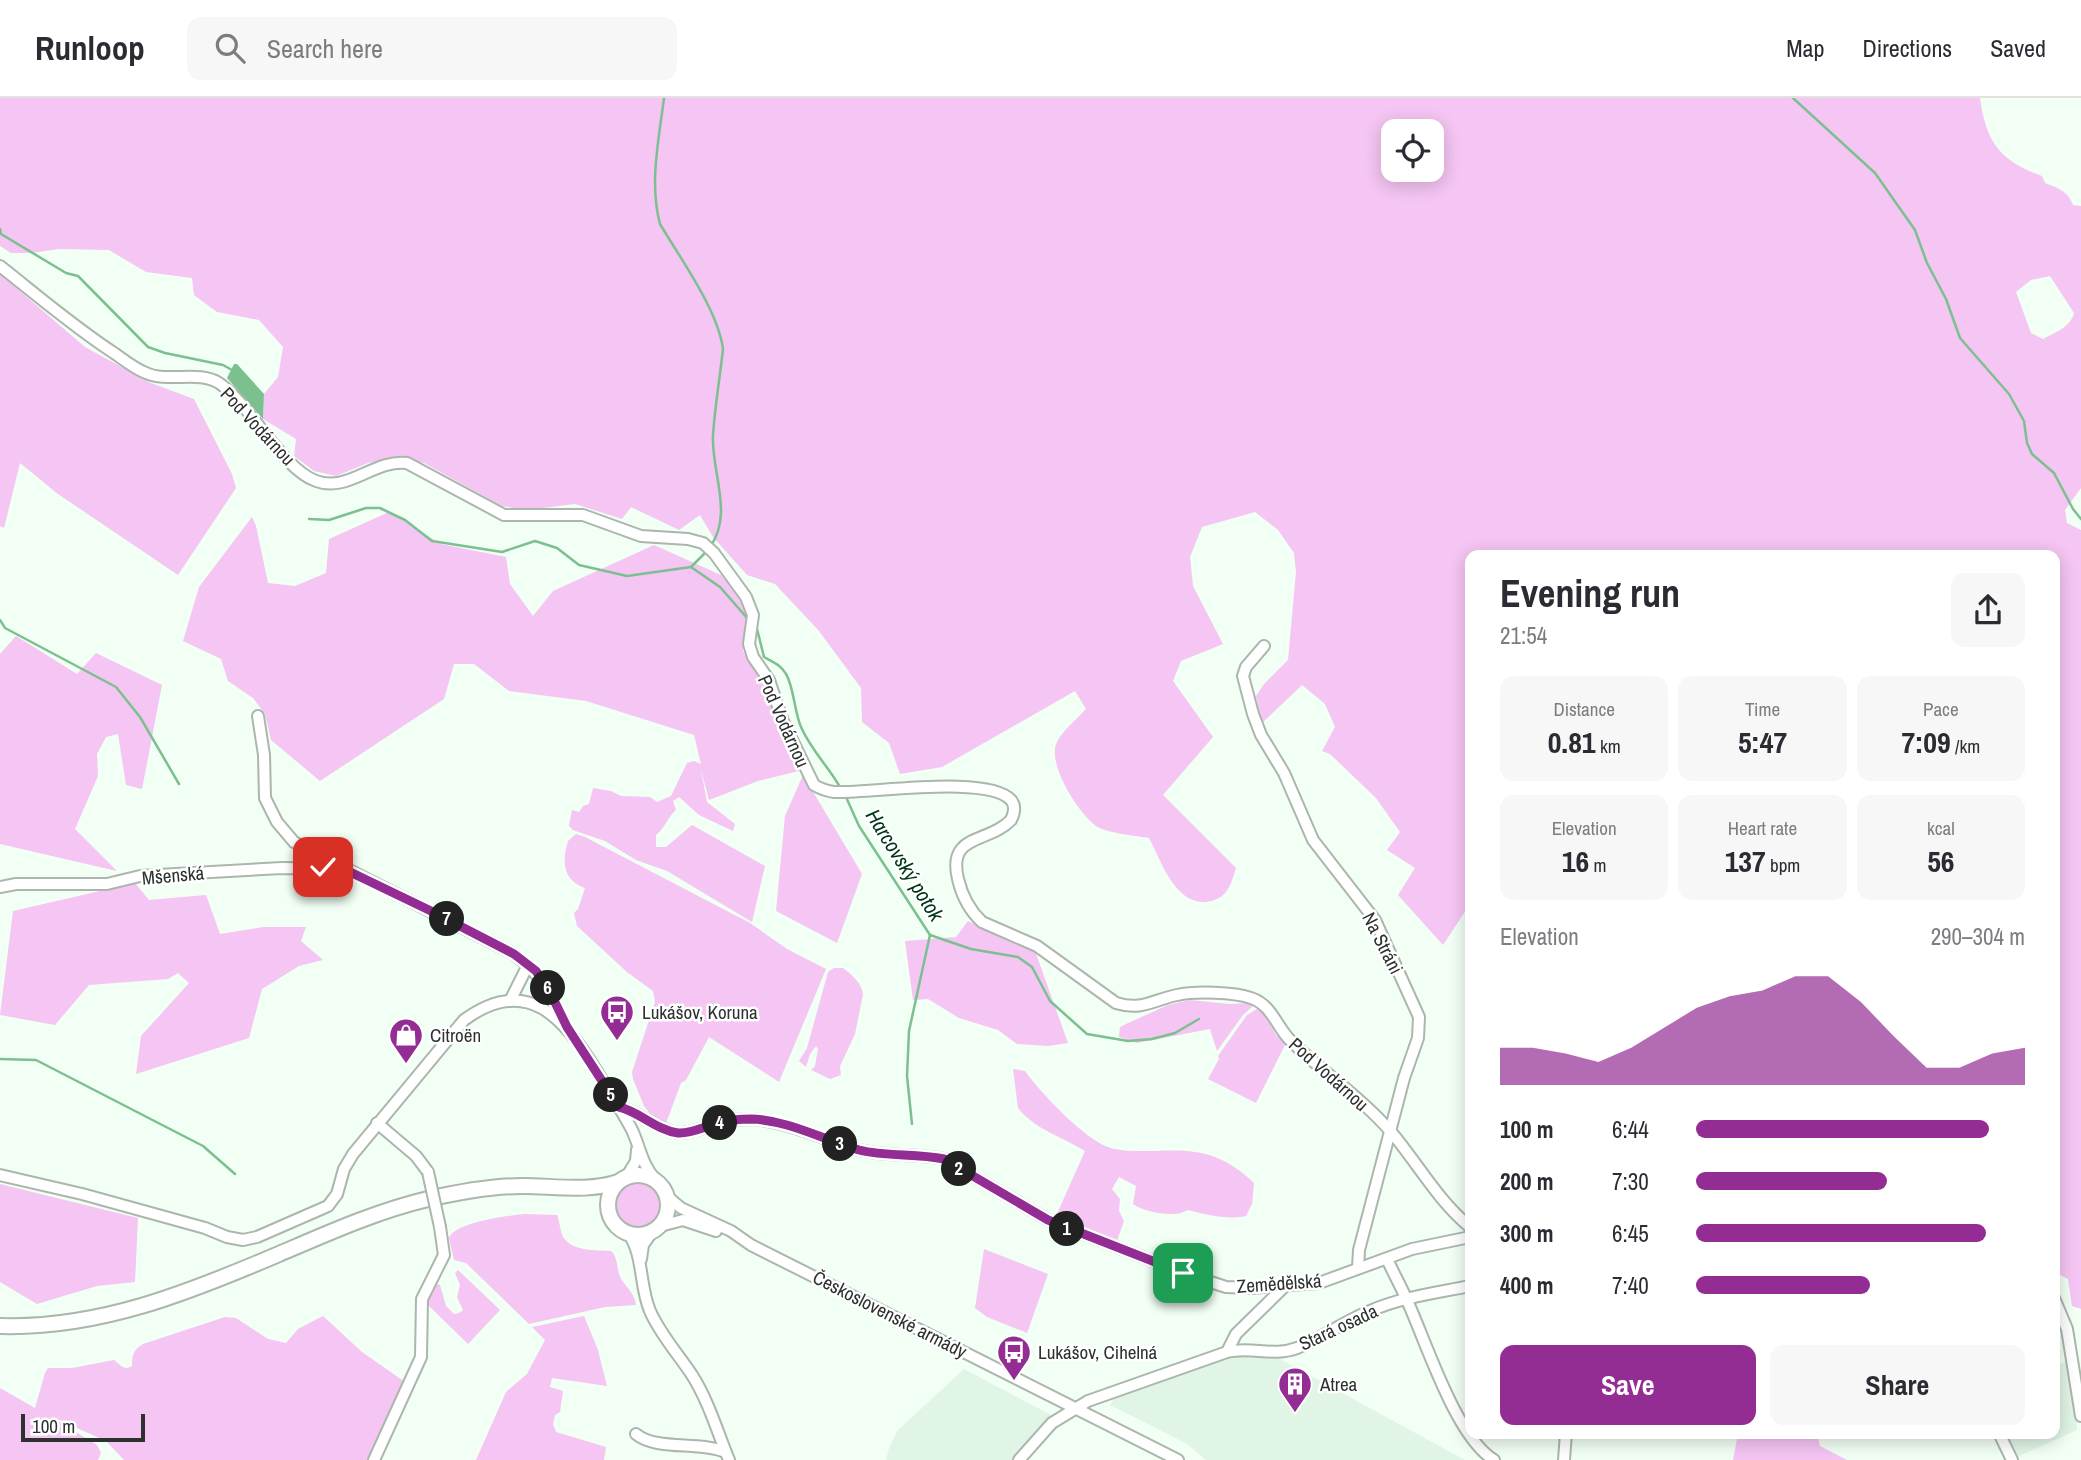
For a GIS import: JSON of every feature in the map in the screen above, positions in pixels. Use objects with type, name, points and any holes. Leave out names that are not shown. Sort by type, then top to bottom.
[{"type":"main road","points":[[0,1326],[64,1324],[102,1318],[137,1308],[242,1270],[361,1220],[427,1199],[491,1188],[603,1186],[641,1174],[655,1179]]},
{"type":"main road","points":[[608,1209],[610,1194],[622,1179]]},
{"type":"main road","name":"Československé armády","points":[[655,1179],[668,1197]]},
{"type":"main road","points":[[551,1187],[589,1194],[602,1201],[614,1224],[628,1233]]},
{"type":"main road","points":[[656,1228],[668,1212],[668,1197]]},
{"type":"main road","name":"Československé armády","points":[[628,1233],[640,1235],[656,1228]]},
{"type":"street","name":"Pod Vodárnou","points":[[0,266],[90,337],[146,373],[168,378],[212,379],[222,385],[291,463],[315,481],[336,483],[357,477],[384,464],[407,463],[504,516],[583,514],[641,536],[688,539],[703,543],[746,597],[753,615],[749,644],[753,657],[769,680],[783,721],[814,785],[821,790],[835,792],[914,786],[959,787],[988,791],[1008,798],[1013,802],[1014,808],[1011,820],[993,833],[963,846],[956,858],[960,886],[968,908],[982,922],[1037,946],[1116,1003],[1126,1006],[1138,1007],[1195,992],[1250,998],[1262,1003],[1271,1011],[1291,1041],[1391,1132],[1452,1211],[1465,1223]]},
{"type":"street","name":"Na Stráni","points":[[1265,646],[1246,667],[1243,676],[1261,735],[1284,773],[1313,840],[1375,920],[1419,1017],[1418,1038],[1404,1078],[1359,1250],[1358,1268]]},
{"type":"street","points":[[258,716],[264,755],[265,798],[277,822],[294,842],[514,954],[536,971],[567,1027]]},
{"type":"street","name":"Mšenská","points":[[0,887],[16,884],[107,884],[140,876],[282,868],[323,867],[346,870]]},
{"type":"street","points":[[510,1002],[528,965]]},
{"type":"street","name":"Československé armády","points":[[0,1175],[173,1219],[227,1237],[243,1240],[257,1237],[317,1213],[333,1200],[344,1169],[377,1123],[464,1020],[487,1006],[510,1002],[529,1003],[540,1007],[567,1027],[619,1107],[648,1170],[655,1179]]},
{"type":"street","name":"Zemědělská","points":[[619,1107],[668,1131],[678,1133],[688,1133],[733,1120],[753,1119],[775,1123],[860,1150],[944,1159],[1048,1220],[1226,1287],[1319,1283],[1434,1243],[1465,1238]]},
{"type":"street","points":[[374,1460],[421,1357],[422,1299],[444,1255],[428,1172],[416,1156],[377,1123]]},
{"type":"street","points":[[622,1179],[636,1161],[638,1144]]},
{"type":"street","name":"Československé armády","points":[[668,1197],[681,1208],[731,1231],[751,1245]]},
{"type":"street","name":"Československé armády","points":[[656,1228],[679,1220],[688,1221],[751,1245],[1178,1460]]},
{"type":"street","points":[[640,1269],[643,1245],[656,1228]]},
{"type":"street","points":[[628,1233],[636,1248],[641,1284],[651,1313],[710,1408],[727,1456]]},
{"type":"street","points":[[1387,1259],[1445,1390],[1465,1427]]},
{"type":"street","points":[[1227,1352],[1236,1334],[1285,1286]]},
{"type":"street","name":"Stará osada","points":[[1019,1460],[1052,1423],[1088,1401],[1129,1385],[1236,1350],[1275,1352],[1296,1348],[1370,1311],[1406,1298],[1465,1287]]},
{"type":"street","points":[[2060,1312],[2067,1329],[2079,1383],[2081,1416]]},
{"type":"street","points":[[636,1434],[652,1441],[707,1447],[727,1456]]},
{"type":"street","points":[[1472,1439],[1475,1445],[1494,1460]]},
{"type":"street","points":[[1564,1460],[1566,1439]]},
{"type":"street","points":[[2002,1439],[2012,1460]]},
{"type":"shaded area","points":[[0,98],[1980,98],[1986,127],[1997,148],[2015,164],[2042,176],[2045,183],[2062,191],[2073,205],[2081,206],[2081,488],[2065,510],[2067,523],[2081,530],[2081,1309],[2072,1306],[2068,1279],[2060,1275],[2060,550],[1465,550],[1465,912],[1443,945],[1398,895],[1415,868],[1387,850],[1400,832],[1376,798],[1330,754],[1322,751],[1335,727],[1325,704],[1302,685],[1262,723],[1256,696],[1288,660],[1296,572],[1294,553],[1278,530],[1255,512],[1202,527],[1190,557],[1193,586],[1223,644],[1181,661],[1173,681],[1213,737],[1163,795],[1236,868],[1225,893],[1217,899],[1199,902],[1179,891],[1165,871],[1149,838],[1096,826],[1073,800],[1060,775],[1055,751],[1063,733],[1086,709],[1075,691],[942,767],[900,774],[889,743],[862,722],[861,688],[819,631],[775,584],[747,575],[713,537],[700,515],[679,530],[631,507],[622,519],[575,504],[526,510],[502,506],[424,463],[396,459],[368,463],[336,476],[314,471],[294,456],[296,439],[263,419],[264,394],[278,377],[283,347],[259,320],[217,312],[194,295],[192,278],[146,272],[109,250],[59,249],[11,253],[0,246]],"holes":[[[2050,276],[2074,313],[2066,326],[2043,339],[2031,333],[2016,292],[2031,280]]]},
{"type":"shaded area","points":[[0,274],[85,347],[151,383],[194,399],[232,474],[236,488],[178,575],[58,494],[20,463],[4,528],[0,526]]},
{"type":"shaded area","points":[[234,364],[237,364],[264,394],[263,419],[227,378]]},
{"type":"shaded area","points":[[389,512],[441,544],[506,557],[510,584],[533,616],[553,591],[654,545],[721,575],[747,607],[743,651],[777,713],[799,771],[758,781],[709,800],[701,770],[707,802],[735,824],[733,831],[699,815],[679,797],[673,801],[676,810],[656,835],[656,847],[666,847],[692,825],[765,866],[752,922],[667,871],[636,860],[605,841],[573,830],[569,826],[572,810],[579,812],[583,806],[589,804],[593,788],[621,796],[650,797],[657,802],[671,796],[687,763],[694,761],[701,764],[694,735],[586,701],[509,691],[474,664],[454,664],[444,699],[320,781],[271,740],[265,714],[253,698],[228,681],[221,659],[183,641],[199,587],[252,517],[268,583],[295,586],[326,573],[329,539]]},
{"type":"shaded area","points":[[16,636],[77,674],[96,653],[162,685],[142,789],[126,785],[118,734],[106,737],[97,754],[98,776],[75,829],[117,871],[0,844],[0,654]]},
{"type":"shaded area","points":[[803,775],[862,874],[837,943],[776,911],[785,816]]},
{"type":"shaded area","points":[[576,834],[750,923],[787,949],[826,969],[779,1082],[709,1037],[686,1080],[681,1083],[666,1123],[651,1115],[644,1106],[632,1072],[655,1002],[653,991],[627,972],[577,926],[574,913],[585,888],[577,885],[568,875],[565,863],[568,841]]},
{"type":"shaded area","points":[[135,883],[149,900],[206,895],[220,934],[263,927],[306,927],[301,941],[323,960],[299,966],[262,989],[249,1038],[136,1074],[141,1036],[189,983],[178,973],[168,979],[89,985],[55,1025],[0,1015],[13,911]]},
{"type":"shaded area","points":[[968,921],[1034,948],[1068,1043],[1048,1046],[1017,1044],[998,1030],[959,1018],[928,999],[913,1000],[905,941],[956,937]]},
{"type":"shaded area","points":[[834,968],[843,968],[850,973],[863,994],[855,1034],[840,1066],[841,1075],[830,1079],[811,1070],[815,1066],[818,1049],[816,1046],[806,1067],[799,1061],[807,1048],[828,972]]},
{"type":"shaded area","points":[[1190,1000],[1250,1003],[1252,1007],[1217,1051],[1210,1029],[1137,1043],[1119,1037],[1120,1027],[1168,1005]]},
{"type":"shaded area","points":[[1260,1007],[1276,1035],[1286,1043],[1256,1103],[1208,1079],[1219,1059],[1218,1056],[1247,1015]]},
{"type":"shaded area","points":[[1013,1069],[1025,1071],[1075,1125],[1108,1147],[1132,1151],[1197,1152],[1231,1165],[1254,1183],[1252,1204],[1246,1216],[1225,1217],[1189,1210],[1169,1214],[1150,1211],[1133,1204],[1136,1186],[1119,1177],[1112,1189],[1120,1199],[1119,1211],[1124,1221],[1117,1241],[1056,1216],[1085,1151],[1032,1122],[1018,1108]]},
{"type":"shaded area","points":[[639,1181],[656,1188],[663,1205],[656,1222],[639,1229],[622,1222],[615,1205],[622,1188]]},
{"type":"shaded area","points":[[0,1184],[138,1218],[135,1282],[97,1286],[37,1304],[0,1282]]},
{"type":"shaded area","points":[[524,1214],[557,1215],[562,1235],[567,1242],[585,1249],[611,1251],[621,1279],[636,1305],[605,1307],[529,1324],[466,1263],[454,1260],[449,1238],[453,1232],[482,1221]]},
{"type":"shaded area","points":[[984,1249],[1048,1274],[1027,1333],[987,1317],[975,1308]]},
{"type":"shaded area","points":[[458,1270],[500,1310],[468,1344],[426,1303],[434,1283],[440,1285],[446,1306],[454,1314],[463,1310],[457,1297],[460,1285],[455,1273]]},
{"type":"shaded area","points":[[323,1316],[362,1352],[405,1382],[372,1460],[124,1460],[106,1441],[50,1416],[97,1445],[101,1453],[98,1460],[0,1460],[0,1388],[35,1408],[48,1368],[72,1368],[114,1360],[127,1368],[132,1366],[135,1351],[143,1344],[225,1317],[236,1318],[268,1339],[286,1343],[298,1329]]},
{"type":"shaded area","points":[[584,1316],[598,1350],[607,1386],[552,1378],[550,1387],[563,1391],[560,1412],[555,1415],[553,1424],[556,1432],[606,1447],[604,1460],[476,1460],[506,1392],[527,1374],[545,1340],[532,1327]]},
{"type":"shaded area","points":[[1235,1352],[1269,1353],[1465,1460],[1206,1460],[1187,1444],[1110,1405],[1119,1389]]},
{"type":"shaded area","points":[[2071,1360],[2077,1430],[2060,1438],[2060,1364]]},
{"type":"shaded area","points":[[964,1369],[1055,1417],[1013,1460],[886,1460],[898,1430]]},
{"type":"shaded area","points":[[1737,1439],[1818,1439],[1820,1446],[1847,1460],[1733,1460]]},
{"type":"shaded area","points":[[2009,1439],[2057,1439],[2017,1457]]},
{"type":"waterway","points":[[664,98],[655,177],[660,224],[706,301],[720,334],[723,349],[713,435],[721,507],[717,534],[710,547]]},
{"type":"waterway","points":[[1793,98],[1875,173],[1915,230],[1960,338],[2009,394],[2024,421],[2027,443],[2032,454],[2054,473],[2081,519]]},
{"type":"waterway","name":"Harcovský potok","points":[[0,229],[1,234],[66,273],[78,276],[148,347],[223,365],[232,370]]},
{"type":"waterway","name":"Harcovský potok","points":[[309,519],[329,520],[366,508],[380,508],[405,520],[432,541],[502,552],[535,541],[557,548],[579,565],[627,576],[691,567],[720,587],[748,619]]},
{"type":"waterway","points":[[691,567],[706,552]]},
{"type":"waterway","points":[[0,620],[5,628],[116,687],[140,717],[179,784]]},
{"type":"waterway","name":"Harcovský potok","points":[[757,629],[764,657],[782,668],[789,679],[805,735],[840,787]]},
{"type":"waterway","name":"Harcovský potok","points":[[846,797],[859,826],[930,935],[971,949],[1018,957],[1032,967],[1050,1001],[1087,1034],[1128,1041],[1152,1039],[1175,1033],[1199,1019]]},
{"type":"waterway","points":[[912,1124],[907,1076],[909,1031],[930,935]]},
{"type":"waterway","points":[[0,1059],[36,1060],[203,1146],[235,1174]]},
{"type":"place","name":"Lukášov, Koruna","points":[[617,1042]]},
{"type":"place","name":"Citroën","points":[[406,1065]]},
{"type":"place","name":"Lukášov, Cihelná","points":[[1014,1382]]},
{"type":"place","name":"Atrea","points":[[1295,1414]]},
{"type":"route","points":[[323,867],[346,870],[514,954],[536,971],[567,1027],[619,1107],[668,1131],[688,1133],[718,1123],[753,1119],[775,1123],[860,1150],[944,1159],[1048,1220],[1183,1273]]}]
